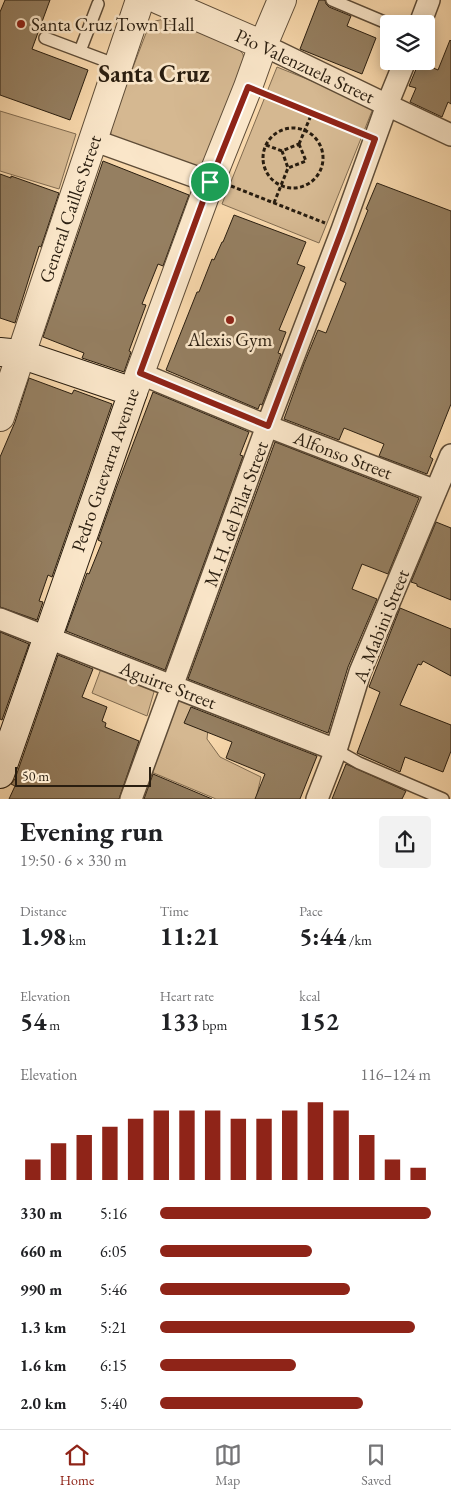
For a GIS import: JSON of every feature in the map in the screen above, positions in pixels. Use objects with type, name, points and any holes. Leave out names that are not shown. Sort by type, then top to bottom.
[{"type":"street","name":"General Cailles Street","points":[[0,417],[10,353],[93,140],[140,0]]},
{"type":"street","name":"Pio Valenzuela Street","points":[[159,0],[263,45],[451,134]]},
{"type":"street","name":"Pedro Guevarra Avenue","points":[[0,774],[136,383],[211,180],[282,0]]},
{"type":"street","points":[[423,15],[429,0]]},
{"type":"street","name":"M. H. del Pilar Street","points":[[132,799],[268,426],[401,70]]},
{"type":"street","points":[[93,140],[211,180]]},
{"type":"street","points":[[10,353],[136,383]]},
{"type":"street","name":"Alfonso Street","points":[[136,383],[268,426],[436,491]]},
{"type":"street","name":"A. Mabini Street","points":[[317,799],[336,750],[360,672],[451,455]]},
{"type":"street","name":"Aguirre Street","points":[[0,619],[336,750]]},
{"type":"lane","points":[[332,0],[380,20]]},
{"type":"lane","points":[[80,52],[98,4]]},
{"type":"lane","points":[[45,38],[117,65]]},
{"type":"lane","points":[[336,750],[359,763],[443,799]]},
{"type":"path","points":[[248,87],[375,139]]},
{"type":"path","points":[[266,145],[282,151],[299,144],[312,113]]},
{"type":"path","points":[[296,127],[306,130],[320,142],[324,161],[322,170],[309,184],[300,188],[281,186],[267,173],[263,154],[266,145],[278,131],[296,127]]},
{"type":"path","points":[[288,168],[306,161],[299,144]]},
{"type":"path","points":[[274,203],[288,168],[282,151]]},
{"type":"path","points":[[211,180],[342,230]]},
{"type":"shaded area","points":[[165,19],[234,44],[243,54],[245,69],[204,162],[198,168],[117,142],[111,134],[111,125],[148,28],[155,21]]},
{"type":"shaded area","points":[[277,67],[374,106],[319,243],[222,204]]},
{"type":"shaded area","points":[[0,111],[76,134],[59,189],[0,171]]},
{"type":"shaded area","points":[[102,666],[156,685],[147,716],[92,693]]},
{"type":"shaded area","points":[[178,696],[196,703],[191,721],[208,729],[207,739],[220,757],[261,777],[256,799],[216,799],[149,771]]},
{"type":"building","points":[[5,0],[50,0],[32,49],[88,70],[70,120],[0,95],[0,12]]},
{"type":"building","points":[[319,0],[325,0],[329,7],[351,16],[347,26],[376,38],[362,74],[300,49]]},
{"type":"building","points":[[450,40],[451,104],[448,102],[442,117],[410,102],[416,88],[409,86],[416,70],[438,70]]},
{"type":"building","points":[[103,161],[189,195],[163,266],[158,264],[142,304],[146,305],[129,351],[131,352],[124,372],[82,358],[84,353],[43,337]]},
{"type":"building","points":[[0,174],[59,193],[41,247],[39,246],[15,323],[0,318]]},
{"type":"building","points":[[377,183],[451,211],[451,404],[430,457],[433,459],[427,474],[379,456],[384,444],[344,428],[339,440],[284,419],[318,330],[326,333],[346,283],[340,280]]},
{"type":"building","points":[[234,215],[306,242],[297,264],[305,267],[279,330],[286,332],[278,353],[281,354],[262,405],[260,404],[258,409],[166,370],[197,292],[199,292],[212,259],[214,260],[223,242]]},
{"type":"building","points":[[29,378],[72,394],[74,390],[112,404],[52,577],[48,575],[39,601],[43,602],[37,620],[0,607],[0,457],[15,422]]},
{"type":"building","points":[[153,392],[249,432],[240,455],[243,456],[165,670],[66,631],[87,573],[89,574],[102,542],[98,540]]},
{"type":"building","points":[[275,442],[419,498],[388,574],[362,564],[352,589],[377,599],[348,667],[328,733],[188,679]]},
{"type":"building","points":[[436,522],[451,528],[451,600],[411,582]]},
{"type":"building","points":[[400,608],[451,629],[451,676],[423,661],[421,665],[418,664],[400,705],[451,725],[451,751],[443,772],[405,757],[400,772],[357,753],[380,692],[369,687]]},
{"type":"building","points":[[0,632],[29,644],[2,720],[0,719]]},
{"type":"building","points":[[58,655],[93,669],[82,697],[107,707],[102,721],[106,723],[105,727],[139,741],[119,799],[9,799],[15,786],[11,784],[15,779]]},
{"type":"building","points":[[191,707],[317,756],[300,799],[255,799],[265,774],[226,758],[232,742],[184,723]]},
{"type":"building","points":[[346,764],[406,791],[402,799],[332,799]]},
{"type":"building","points":[[153,774],[212,799],[144,799]]},
{"type":"place","name":"Santa Cruz Town Hall","points":[[21,24]]},
{"type":"place","name":"Alexis Gym","points":[[230,320]]},
{"type":"district","name":"Santa Cruz","points":[[154,73]]},
{"type":"route","points":[[248,87],[375,139],[268,426],[140,373],[210,182],[248,87]]}]
